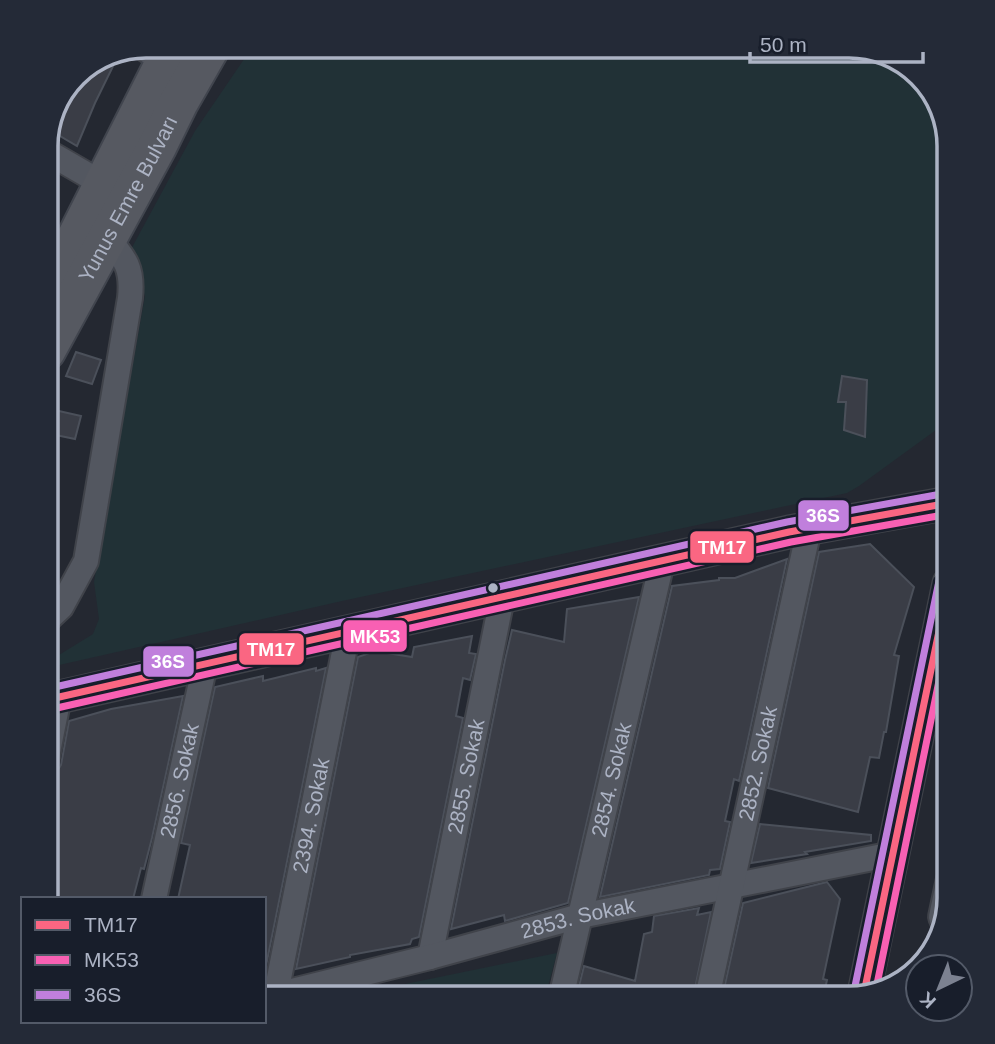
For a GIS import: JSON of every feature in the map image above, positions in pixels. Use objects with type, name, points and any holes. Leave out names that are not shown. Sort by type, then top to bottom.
[{"type":"main road","name":"Yunus Emre Bulvarı","points":[[58,273],[103,184],[157,58]]},
{"type":"main road","name":"Yunus Emre Bulvarı","points":[[58,329],[204,58]]},
{"type":"street","points":[[58,158],[103,184]]},
{"type":"street","points":[[58,610],[86,561],[130,298],[132,281],[123,256],[107,238]]},
{"type":"street","points":[[58,698],[809,529],[937,505]]},
{"type":"street","name":"2852. Sokak","points":[[709,986],[809,529]]},
{"type":"street","name":"2854. Sokak","points":[[564,986],[663,562]]},
{"type":"street","name":"2855. Sokak","points":[[430,957],[502,598]]},
{"type":"street","name":"2394. Sokak","points":[[273,986],[348,632]]},
{"type":"street","points":[[866,985],[937,645]]},
{"type":"street","name":"2856. Sokak","points":[[154,897],[205,664]]},
{"type":"street","name":"2853. Sokak","points":[[315,986],[580,916],[893,854]]},
{"type":"shaded area","points":[[245,58],[855,58],[888,67],[903,76],[915,88],[933,117],[936,129],[937,429],[847,493],[342,601],[58,665],[58,656],[93,634],[99,619],[94,582],[145,296],[129,253],[195,131]]},
{"type":"shaded area","points":[[557,953],[548,986],[396,986]]},
{"type":"building","points":[[114,63],[95,103],[77,146],[59,135],[67,107],[84,84]]},
{"type":"building","points":[[76,352],[101,360],[92,384],[66,376]]},
{"type":"building","points":[[842,376],[867,380],[865,437],[844,430],[846,402],[838,402]]},
{"type":"building","points":[[58,411],[81,416],[75,439],[58,435]]},
{"type":"building","points":[[870,544],[914,587],[894,655],[899,656],[886,732],[879,758],[870,757],[858,812],[768,788],[819,552]]},
{"type":"building","points":[[787,559],[739,781],[734,779],[725,821],[730,822],[720,869],[710,870],[709,875],[600,897],[672,586],[735,578]]},
{"type":"building","points":[[639,597],[568,903],[505,921],[504,915],[451,929],[512,630],[564,642],[567,609]]},
{"type":"building","points":[[472,636],[469,653],[476,654],[470,680],[463,678],[456,716],[463,718],[419,937],[412,939],[410,944],[350,955],[296,969],[358,657],[375,651],[412,657],[414,647]]},
{"type":"building","points":[[326,668],[266,966],[266,897],[178,897],[190,845],[181,843],[215,687],[263,676],[263,681]]},
{"type":"building","points":[[183,696],[144,869],[141,868],[134,897],[58,897],[58,770],[69,721],[111,709]]},
{"type":"building","points":[[760,824],[871,835],[871,841],[751,863]]},
{"type":"building","points":[[827,882],[840,899],[823,979],[827,980],[826,986],[725,986],[743,903]]},
{"type":"building","points":[[699,908],[697,915],[711,912],[696,986],[579,986],[584,966],[635,981],[644,934],[652,932],[654,916]]},
{"type":"transit line","name":"36S","points":[[58,686],[787,522],[937,495]]},
{"type":"transit line","name":"TM17","points":[[58,697],[789,532],[937,505]]},
{"type":"transit line","name":"MK53","points":[[58,708],[791,542],[937,516]]},
{"type":"transit line","name":"36S","points":[[855,986],[937,591]]},
{"type":"transit line","name":"TM17","points":[[866,985],[937,641]]},
{"type":"transit line","name":"MK53","points":[[877,982],[937,691]]}]
